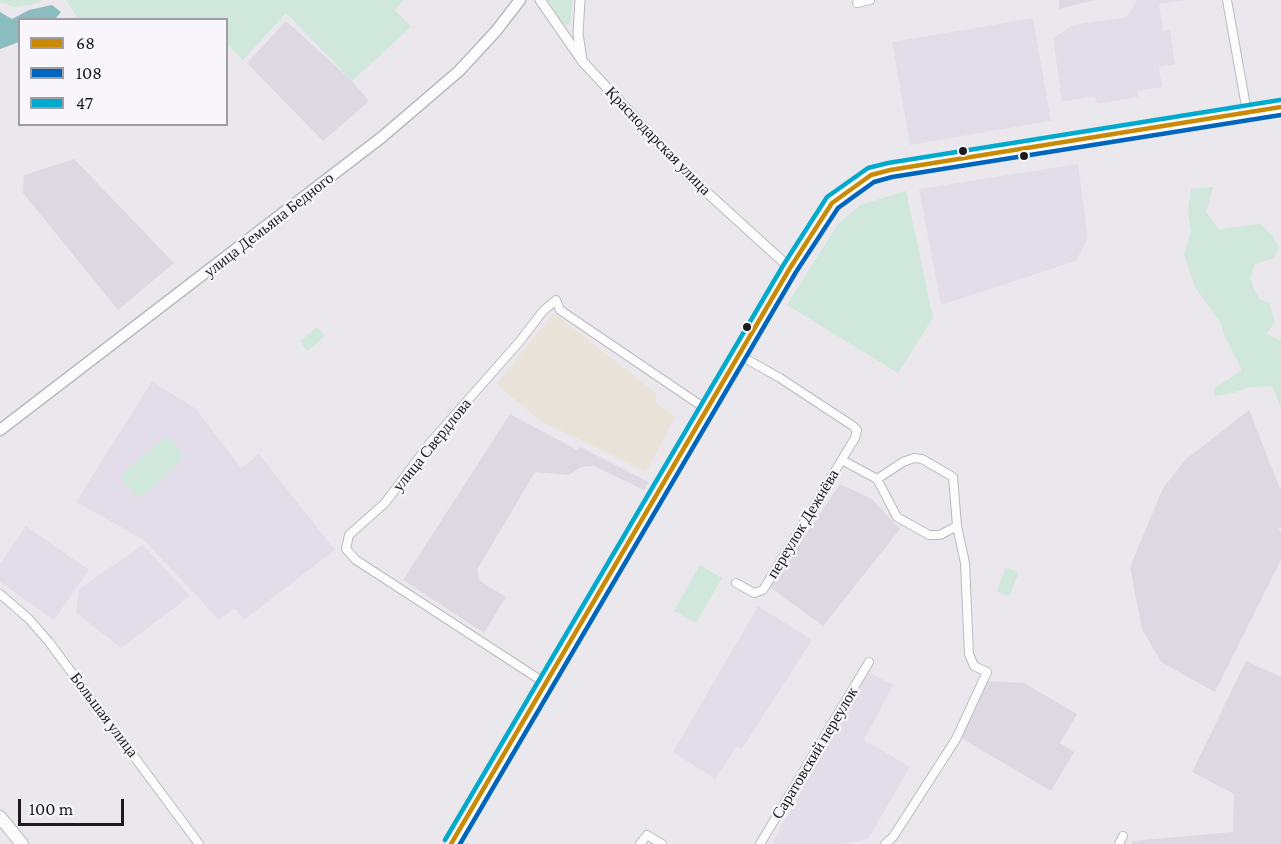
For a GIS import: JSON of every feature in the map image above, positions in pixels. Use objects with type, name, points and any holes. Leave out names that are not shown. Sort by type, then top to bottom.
[{"type":"highway","points":[[451,844],[706,409],[790,268],[832,203],[871,175],[918,164],[1281,107]]},
{"type":"highway","points":[[0,817],[22,844]]},
{"type":"main road","name":"улица Демьяна Бедного","points":[[0,430],[382,137],[459,71],[496,31],[520,0]]},
{"type":"street","name":"Краснодарская улица","points":[[540,0],[583,62],[691,178],[790,268]]},
{"type":"street","points":[[580,0],[578,34],[583,62]]},
{"type":"street","points":[[856,3],[870,0]]},
{"type":"street","points":[[1227,0],[1247,112]]},
{"type":"street","name":"улица Свердлова","points":[[545,682],[356,560],[346,549],[348,535],[385,503],[430,443],[520,341],[543,311],[556,300],[560,310],[706,409]]},
{"type":"street","name":"переулок Дежнёва","points":[[736,583],[754,593],[763,590],[855,438],[857,430],[780,378],[739,355]]},
{"type":"street","points":[[877,479],[903,462],[914,458],[922,459],[953,477],[957,526],[965,563],[969,654],[974,666],[987,672],[956,738],[893,837],[885,844]]},
{"type":"street","points":[[842,460],[877,479],[897,517],[929,536],[940,535],[957,526]]},
{"type":"street","name":"Большая улица","points":[[0,594],[49,642],[199,844]]},
{"type":"street","name":"Саратовский переулок","points":[[760,844],[869,662]]},
{"type":"street","points":[[640,844],[647,835],[662,844]]},
{"type":"street","points":[[1119,844],[1123,836]]},
{"type":"shaded area","points":[[1059,0],[1094,0],[1059,9]]},
{"type":"shaded area","points":[[1137,0],[1188,0],[1159,4],[1163,31],[1170,30],[1175,64],[1159,67],[1162,87],[1137,91],[1138,97],[1097,104],[1095,96],[1062,102],[1053,38],[1073,25],[1127,17]]},
{"type":"shaded area","points":[[1033,18],[1051,121],[910,145],[892,42]]},
{"type":"shaded area","points":[[286,21],[351,80],[369,101],[323,141],[247,63]]},
{"type":"shaded area","points":[[74,159],[174,263],[118,310],[23,193],[24,175]]},
{"type":"shaded area","points":[[1078,164],[1088,238],[1076,261],[941,305],[919,189]]},
{"type":"shaded area","points":[[554,313],[657,394],[655,402],[675,417],[646,472],[541,421],[496,384]]},
{"type":"shaded area","points":[[152,381],[196,409],[241,468],[259,454],[335,550],[244,620],[235,608],[219,620],[144,540],[76,502]]},
{"type":"shaded area","points":[[1249,410],[1281,491],[1281,526],[1279,528],[1281,560],[1215,692],[1161,662],[1142,629],[1130,567],[1163,488],[1186,459]]},
{"type":"shaded area","points":[[510,414],[577,450],[580,447],[649,482],[644,490],[594,466],[581,467],[569,475],[535,472],[477,570],[480,581],[506,597],[484,633],[403,580]]},
{"type":"shaded area","points":[[840,484],[872,499],[900,529],[823,626],[770,587]]},
{"type":"shaded area","points":[[26,526],[89,570],[54,620],[0,582],[0,564]]},
{"type":"shaded area","points":[[143,545],[190,596],[121,648],[76,613],[79,589]]},
{"type":"shaded area","points":[[758,606],[812,640],[742,749],[737,746],[715,779],[673,752]]},
{"type":"shaded area","points":[[1246,661],[1281,677],[1281,844],[1132,844],[1132,841],[1233,832],[1234,794],[1192,772]]},
{"type":"shaded area","points":[[868,672],[893,685],[864,740],[910,767],[868,839],[843,844],[772,844]]},
{"type":"shaded area","points":[[986,681],[1024,683],[1077,714],[1060,743],[1074,752],[1051,791],[961,738]]},
{"type":"green space","points":[[0,0],[43,0],[31,5],[14,7]]},
{"type":"green space","points":[[66,0],[403,0],[395,10],[411,27],[352,81],[286,13],[243,60],[228,45],[228,18],[77,18]]},
{"type":"green space","points":[[547,0],[573,0],[570,24],[562,23]]},
{"type":"green space","points":[[1213,187],[1206,212],[1219,230],[1260,224],[1272,235],[1279,247],[1274,258],[1255,264],[1250,278],[1259,299],[1269,303],[1275,321],[1267,334],[1281,341],[1281,407],[1272,386],[1249,387],[1233,393],[1214,396],[1215,388],[1242,370],[1220,322],[1195,287],[1184,254],[1191,231],[1188,211],[1191,189]]},
{"type":"green space","points":[[906,191],[933,318],[898,373],[787,305],[838,224],[860,205]]},
{"type":"green space","points":[[317,327],[325,336],[307,351],[300,341]]},
{"type":"green space","points":[[164,438],[171,440],[182,453],[182,461],[144,495],[137,496],[123,481],[121,474]]},
{"type":"green space","points":[[700,565],[722,578],[696,623],[674,611]]},
{"type":"green space","points":[[1005,569],[1017,572],[1018,575],[1007,596],[997,590]]},
{"type":"water","points":[[52,5],[61,12],[56,18],[18,18],[18,42],[0,49],[0,12],[12,19],[29,10]]},
{"type":"transit line","name":"47","points":[[445,840],[784,264],[827,197],[868,168],[888,163],[1280,100]]},
{"type":"transit line","name":"68","points":[[451,844],[790,268],[832,203],[871,175],[890,170],[1281,107]]},
{"type":"transit line","name":"108","points":[[460,844],[796,272],[838,208],[874,182],[892,177],[1281,115]]}]
